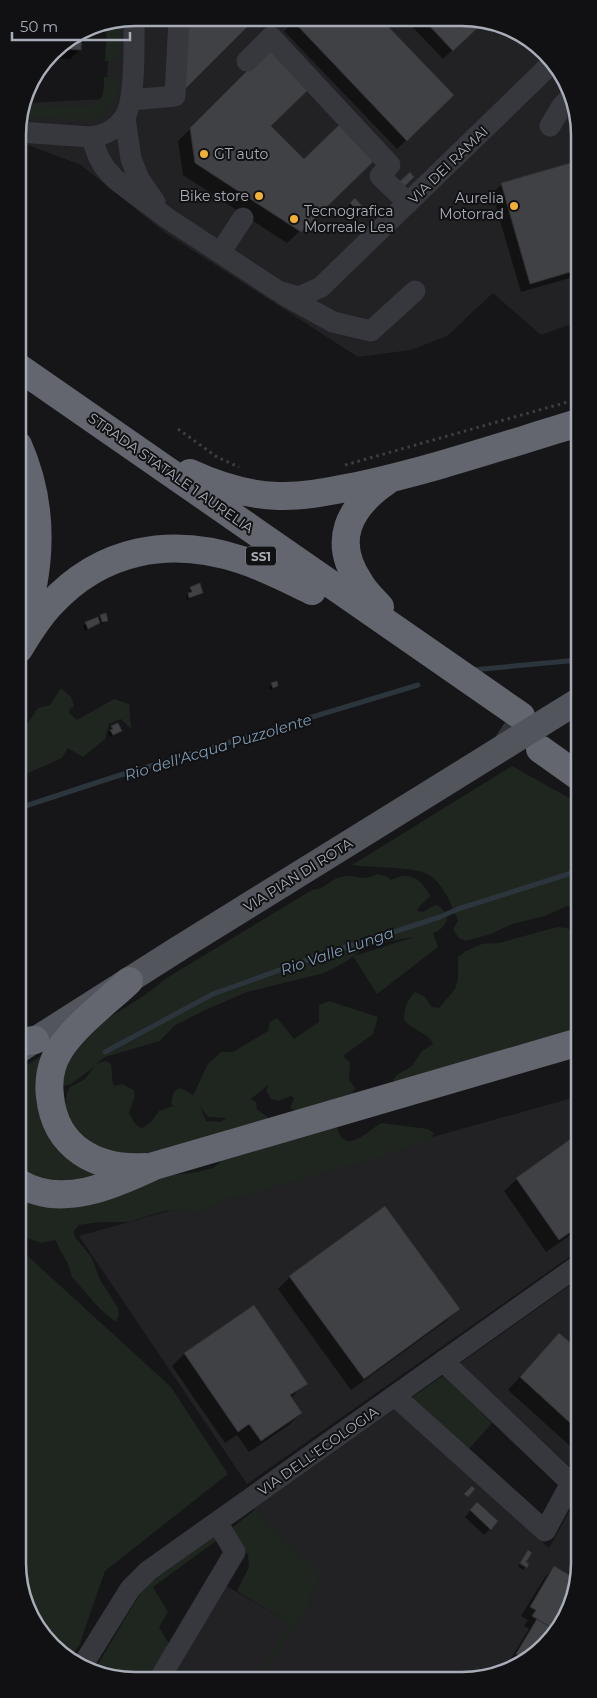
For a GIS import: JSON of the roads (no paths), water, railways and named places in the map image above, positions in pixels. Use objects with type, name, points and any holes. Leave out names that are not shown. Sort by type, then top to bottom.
[{"type":"highway","name":"STRADA STATALE 1 AURELIA","points":[[26,372],[433,654],[513,720],[312,591],[26,394]]},
{"type":"highway","points":[[101,424],[192,474],[222,486],[246,492],[279,496],[307,495],[390,479],[571,425]]},
{"type":"highway","points":[[26,466],[32,482],[37,514],[38,551],[32,598],[26,615]]},
{"type":"highway","points":[[390,479],[363,500],[354,514],[347,533],[347,555],[355,575],[365,590],[380,607],[433,654]]},
{"type":"highway","points":[[26,638],[48,606],[80,578],[121,557],[148,550],[188,548],[240,559],[312,591]]},
{"type":"highway","points":[[571,752],[547,743],[571,769]]},
{"type":"highway","points":[[128,981],[68,1037],[58,1053],[51,1071],[50,1103],[59,1129],[73,1145],[88,1157],[106,1165],[118,1167],[154,1166]]},
{"type":"highway","points":[[26,1186],[46,1193],[77,1193],[107,1186],[154,1166],[571,1044]]},
{"type":"main road","name":"VIA PIAN DI ROTA","points":[[26,1043],[571,705]]},
{"type":"street","name":"VIA DEI RAMAI","points":[[133,26],[128,109],[131,159],[139,179],[167,218]]},
{"type":"street","points":[[26,133],[91,137],[103,135],[114,129],[128,109],[175,96],[179,26]]},
{"type":"street","points":[[247,61],[271,37],[390,165],[380,176],[408,203]]},
{"type":"street","name":"VIA DEI RAMAI","points":[[91,137],[99,158],[115,179],[167,218],[278,291],[299,297],[322,288],[547,68]]},
{"type":"street","points":[[550,126],[566,102]]},
{"type":"street","points":[[220,253],[243,218]]},
{"type":"street","points":[[278,291],[333,322],[370,331],[415,291]]},
{"type":"street","name":"VIA DELL'ECOLOGIA","points":[[86,1660],[130,1589],[148,1571],[571,1271]]},
{"type":"street","points":[[396,1396],[545,1531],[571,1483],[443,1361]]},
{"type":"street","points":[[164,1672],[235,1552],[217,1522]]},
{"type":"waterway","name":"Rio dell'Acqua Puzzolente","points":[[472,670],[571,661]]},
{"type":"waterway","name":"Rio dell'Acqua Puzzolente","points":[[26,806],[114,777],[418,685]]},
{"type":"waterway","name":"Rio Valle Lunga","points":[[105,1052],[213,994],[316,957],[440,917],[458,909],[571,873]]},
{"type":"tunnel","points":[[504,724],[540,749]]},
{"type":"place","name":"GT auto","points":[[204,154]]},
{"type":"place","name":"Bike store","points":[[259,196]]},
{"type":"place","name":"Aurelia Motorrad","points":[[514,206]]},
{"type":"place","name":"Tecnografica Morreale Lea","points":[[294,219]]}]
